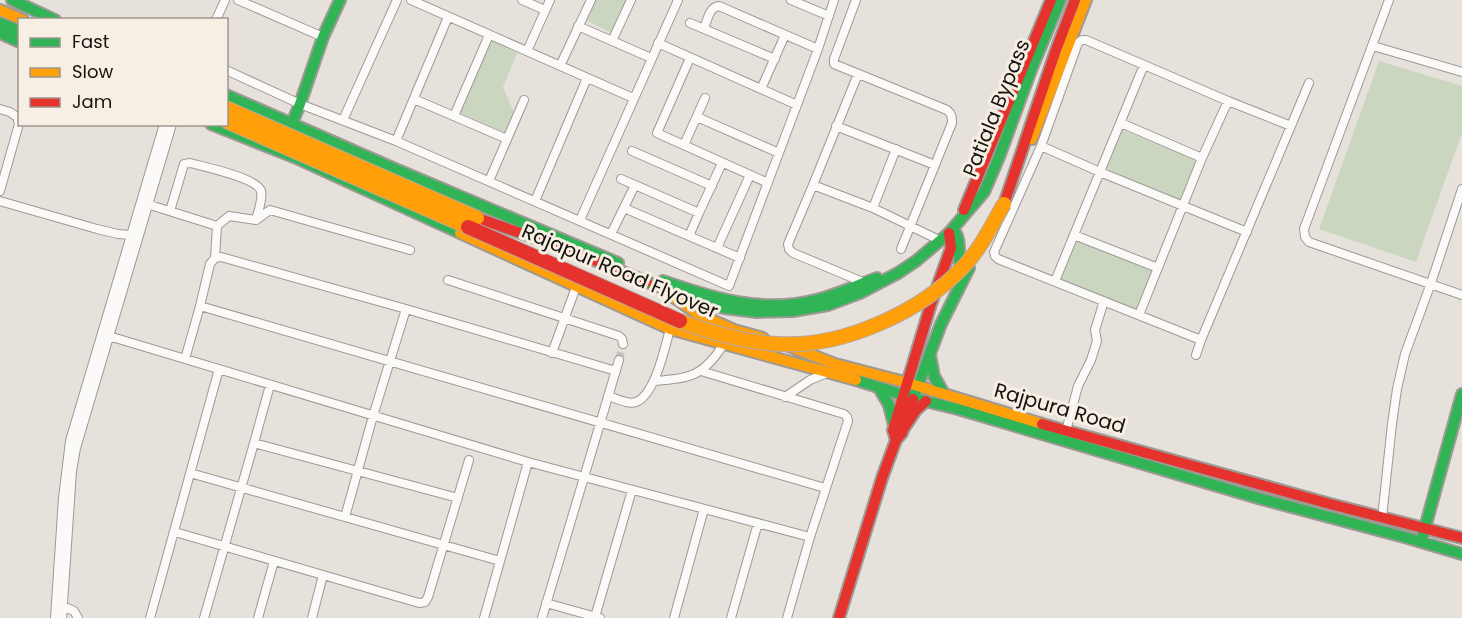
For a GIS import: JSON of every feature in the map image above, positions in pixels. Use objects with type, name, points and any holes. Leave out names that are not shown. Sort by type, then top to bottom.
[{"type":"main road","points":[[12,0],[51,18]]},
{"type":"main road","points":[[280,152],[300,104],[323,36],[340,0]]},
{"type":"main road","points":[[228,96],[638,272],[701,294],[727,293],[748,304],[779,306],[816,300],[873,280],[909,259],[958,217],[966,206],[1052,0]]},
{"type":"main road","name":"Patiala Bypass","points":[[695,301],[724,308],[757,312],[793,311],[828,305],[860,293],[916,261],[951,231],[984,192],[1060,0]]},
{"type":"main road","name":"Rajapur Road Flyover","points":[[228,122],[409,200],[664,315],[725,336],[780,344],[807,343],[846,336],[900,314],[924,299],[965,265],[986,236],[1004,204],[1060,35],[1074,0]]},
{"type":"main road","points":[[899,427],[941,324],[965,274],[1008,201],[1086,0]]},
{"type":"main road","points":[[0,10],[18,18]]},
{"type":"main road","points":[[0,23],[18,30]]},
{"type":"main road","points":[[0,33],[18,41]]},
{"type":"main road","name":"Rajpura Road","points":[[228,109],[477,218],[570,250],[695,301]]},
{"type":"main road","name":"Rajpura Road","points":[[216,126],[280,152],[670,329],[879,388],[944,394],[1066,431],[1382,518],[1462,554]]},
{"type":"main road","points":[[899,427],[916,410],[914,393],[931,304],[951,249],[951,231],[957,232],[961,245],[959,267],[965,274]]},
{"type":"main road","name":"Rajpura Road","points":[[659,286],[698,315],[734,330],[793,348],[958,409],[1258,498],[1423,535],[1462,538]]},
{"type":"main road","points":[[930,354],[936,384],[944,394]]},
{"type":"main road","points":[[839,618],[882,478],[896,440],[902,433],[879,388]]},
{"type":"main road","points":[[1423,535],[1462,394]]},
{"type":"street","points":[[217,18],[225,0]]},
{"type":"street","points":[[238,0],[323,36]]},
{"type":"street","points":[[343,120],[397,0]]},
{"type":"street","points":[[522,0],[545,10]]},
{"type":"street","points":[[527,51],[550,0]]},
{"type":"street","points":[[560,66],[591,0]]},
{"type":"street","points":[[612,41],[631,0]]},
{"type":"street","points":[[580,220],[678,0]]},
{"type":"street","points":[[791,0],[829,16]]},
{"type":"street","points":[[228,71],[300,104],[396,141],[580,220],[727,293],[834,0]]},
{"type":"street","points":[[856,0],[834,58],[834,64],[947,110],[952,116],[952,123],[901,249]]},
{"type":"street","points":[[1389,0],[1304,229],[1305,237],[1309,242],[1462,295]]},
{"type":"street","points":[[414,1],[633,99]]},
{"type":"street","points":[[704,29],[712,8],[719,6],[818,49]]},
{"type":"street","points":[[396,141],[448,16]]},
{"type":"street","points":[[690,23],[775,59]]},
{"type":"street","points":[[579,26],[651,58]]},
{"type":"street","points":[[454,116],[489,35]]},
{"type":"street","points":[[761,89],[785,35]]},
{"type":"street","points":[[1201,340],[994,256],[1041,146],[1078,43],[1086,40],[1291,126]]},
{"type":"street","points":[[658,44],[797,105]]},
{"type":"street","points":[[1373,46],[1462,72]]},
{"type":"street","points":[[690,58],[657,133],[768,183]]},
{"type":"street","points":[[1055,281],[1144,65]]},
{"type":"street","points":[[858,74],[788,244],[793,253],[865,283]]},
{"type":"street","points":[[535,201],[587,78]]},
{"type":"street","points":[[1196,355],[1309,83]]},
{"type":"street","points":[[684,145],[705,98]]},
{"type":"street","points":[[414,99],[507,139]]},
{"type":"street","points":[[489,181],[524,100]]},
{"type":"street","points":[[1138,315],[1228,100]]},
{"type":"street","points":[[0,109],[10,112],[18,120]]},
{"type":"street","points":[[697,117],[779,153]]},
{"type":"street","points":[[1120,123],[1202,158]]},
{"type":"street","points":[[0,191],[18,126]]},
{"type":"street","points":[[62,618],[72,471],[76,448],[131,235],[163,126]]},
{"type":"street","points":[[55,618],[63,498],[70,441],[171,126]]},
{"type":"street","points":[[836,126],[935,165]]},
{"type":"street","points":[[1041,146],[1247,232]]},
{"type":"street","points":[[873,208],[896,149]]},
{"type":"street","points":[[632,151],[712,186]]},
{"type":"street","points":[[689,236],[722,162]]},
{"type":"street","points":[[170,211],[184,165],[190,163],[258,185],[261,193],[256,220]]},
{"type":"street","points":[[717,248],[750,175]]},
{"type":"street","points":[[621,179],[699,213]]},
{"type":"street","points":[[611,234],[635,185]]},
{"type":"street","points":[[813,185],[873,208],[935,238]]},
{"type":"street","points":[[1382,518],[1392,424],[1405,354],[1462,189]]},
{"type":"street","points":[[0,201],[98,229],[131,235]]},
{"type":"street","points":[[147,204],[217,226]]},
{"type":"street","points":[[624,208],[740,258]]},
{"type":"street","points":[[185,359],[210,264],[215,258],[217,226],[229,216],[256,220],[270,210],[410,250]]},
{"type":"street","points":[[1074,235],[1158,268]]},
{"type":"street","points":[[215,258],[221,257],[406,309],[616,371]]},
{"type":"street","points":[[448,280],[619,336],[623,344]]},
{"type":"street","points":[[552,353],[576,287]]},
{"type":"street","points":[[1066,431],[1078,386],[1091,360],[1097,341],[1095,330],[1104,301]]},
{"type":"street","points":[[200,306],[825,488]]},
{"type":"street","points":[[345,517],[406,309]]},
{"type":"street","points":[[608,396],[628,403],[636,403],[641,399],[654,381],[670,329]]},
{"type":"street","points":[[105,335],[528,462],[810,537]]},
{"type":"street","points":[[654,381],[690,376],[702,371],[715,358],[723,345]]},
{"type":"street","points":[[542,618],[619,360]]},
{"type":"street","points":[[150,618],[219,369]]},
{"type":"street","points":[[702,371],[844,414],[847,417],[848,421],[825,488],[787,618]]},
{"type":"street","points":[[785,397],[810,380],[828,372]]},
{"type":"street","points":[[204,618],[270,385]]},
{"type":"street","points":[[254,443],[458,498]]},
{"type":"street","points":[[174,532],[418,603],[425,602],[469,460]]},
{"type":"street","points":[[484,618],[528,462]]},
{"type":"street","points":[[190,474],[500,561]]},
{"type":"street","points":[[546,603],[598,617],[632,490]]},
{"type":"street","points":[[674,618],[704,509]]},
{"type":"street","points":[[731,618],[758,523]]},
{"type":"street","points":[[258,618],[274,561]]},
{"type":"street","points":[[312,618],[323,575]]},
{"type":"street","points":[[63,606],[74,611],[78,618]]},
{"type":"green space","points":[[595,0],[626,0],[611,33],[586,20]]},
{"type":"green space","points":[[491,41],[517,53],[503,87],[515,115],[507,133],[460,113]]},
{"type":"green space","points":[[1379,61],[1462,86],[1462,133],[1416,262],[1319,229]]},
{"type":"green space","points":[[1123,130],[1197,160],[1180,200],[1106,169]]},
{"type":"green space","points":[[1077,239],[1153,270],[1137,310],[1061,280]]},
{"type":"tunnel","points":[[619,360],[623,344]]},
{"type":"traffic: fast","points":[[12,0],[51,18]]},
{"type":"traffic: fast","points":[[290,128],[323,37],[340,0]]},
{"type":"traffic: fast","points":[[647,282],[695,301],[724,308],[757,312],[793,311],[828,305],[860,293],[916,261],[949,233],[984,192],[1060,0]]},
{"type":"traffic: fast","points":[[0,23],[18,30]]},
{"type":"traffic: fast","points":[[0,33],[18,41]]},
{"type":"traffic: fast","points":[[228,96],[618,263]]},
{"type":"traffic: fast","points":[[216,126],[294,157],[460,233]]},
{"type":"traffic: fast","points":[[953,229],[958,240],[960,263],[965,274]]},
{"type":"traffic: fast","points":[[913,399],[941,324],[969,268]]},
{"type":"traffic: fast","points":[[663,281],[719,298],[758,305],[777,305],[797,304],[824,298],[877,278]]},
{"type":"traffic: fast","points":[[930,355],[934,376],[944,394]]},
{"type":"traffic: fast","points":[[856,380],[1258,498],[1462,554]]},
{"type":"traffic: fast","points":[[879,388],[889,405],[894,425]]},
{"type":"traffic: fast","points":[[1421,542],[1462,394]]},
{"type":"traffic: slow","points":[[1032,139],[1086,0]]},
{"type":"traffic: slow","points":[[0,10],[18,18]]},
{"type":"traffic: slow","points":[[228,109],[477,218]]},
{"type":"traffic: slow","points":[[228,122],[468,227]]},
{"type":"traffic: slow","points":[[680,321],[728,336],[778,344],[803,344],[828,340],[879,324],[926,298],[964,266],[976,252],[1004,204]]},
{"type":"traffic: slow","points":[[460,233],[670,329],[856,380]]},
{"type":"traffic: slow","points":[[666,292],[698,314],[734,330],[763,338]]},
{"type":"traffic: slow","points":[[786,345],[835,364],[908,383],[1042,424]]},
{"type":"traffic: jam","points":[[964,210],[1051,0]]},
{"type":"traffic: jam","points":[[1004,204],[1075,0]]},
{"type":"traffic: jam","points":[[477,218],[570,250],[647,282]]},
{"type":"traffic: jam","points":[[468,227],[680,321]]},
{"type":"traffic: jam","points":[[896,440],[893,430],[931,304],[951,248],[949,233]]},
{"type":"traffic: jam","points":[[839,618],[882,478],[896,440],[902,433],[913,399]]},
{"type":"traffic: jam","points":[[904,428],[916,410],[926,401]]},
{"type":"traffic: jam","points":[[1042,424],[1462,538]]}]
